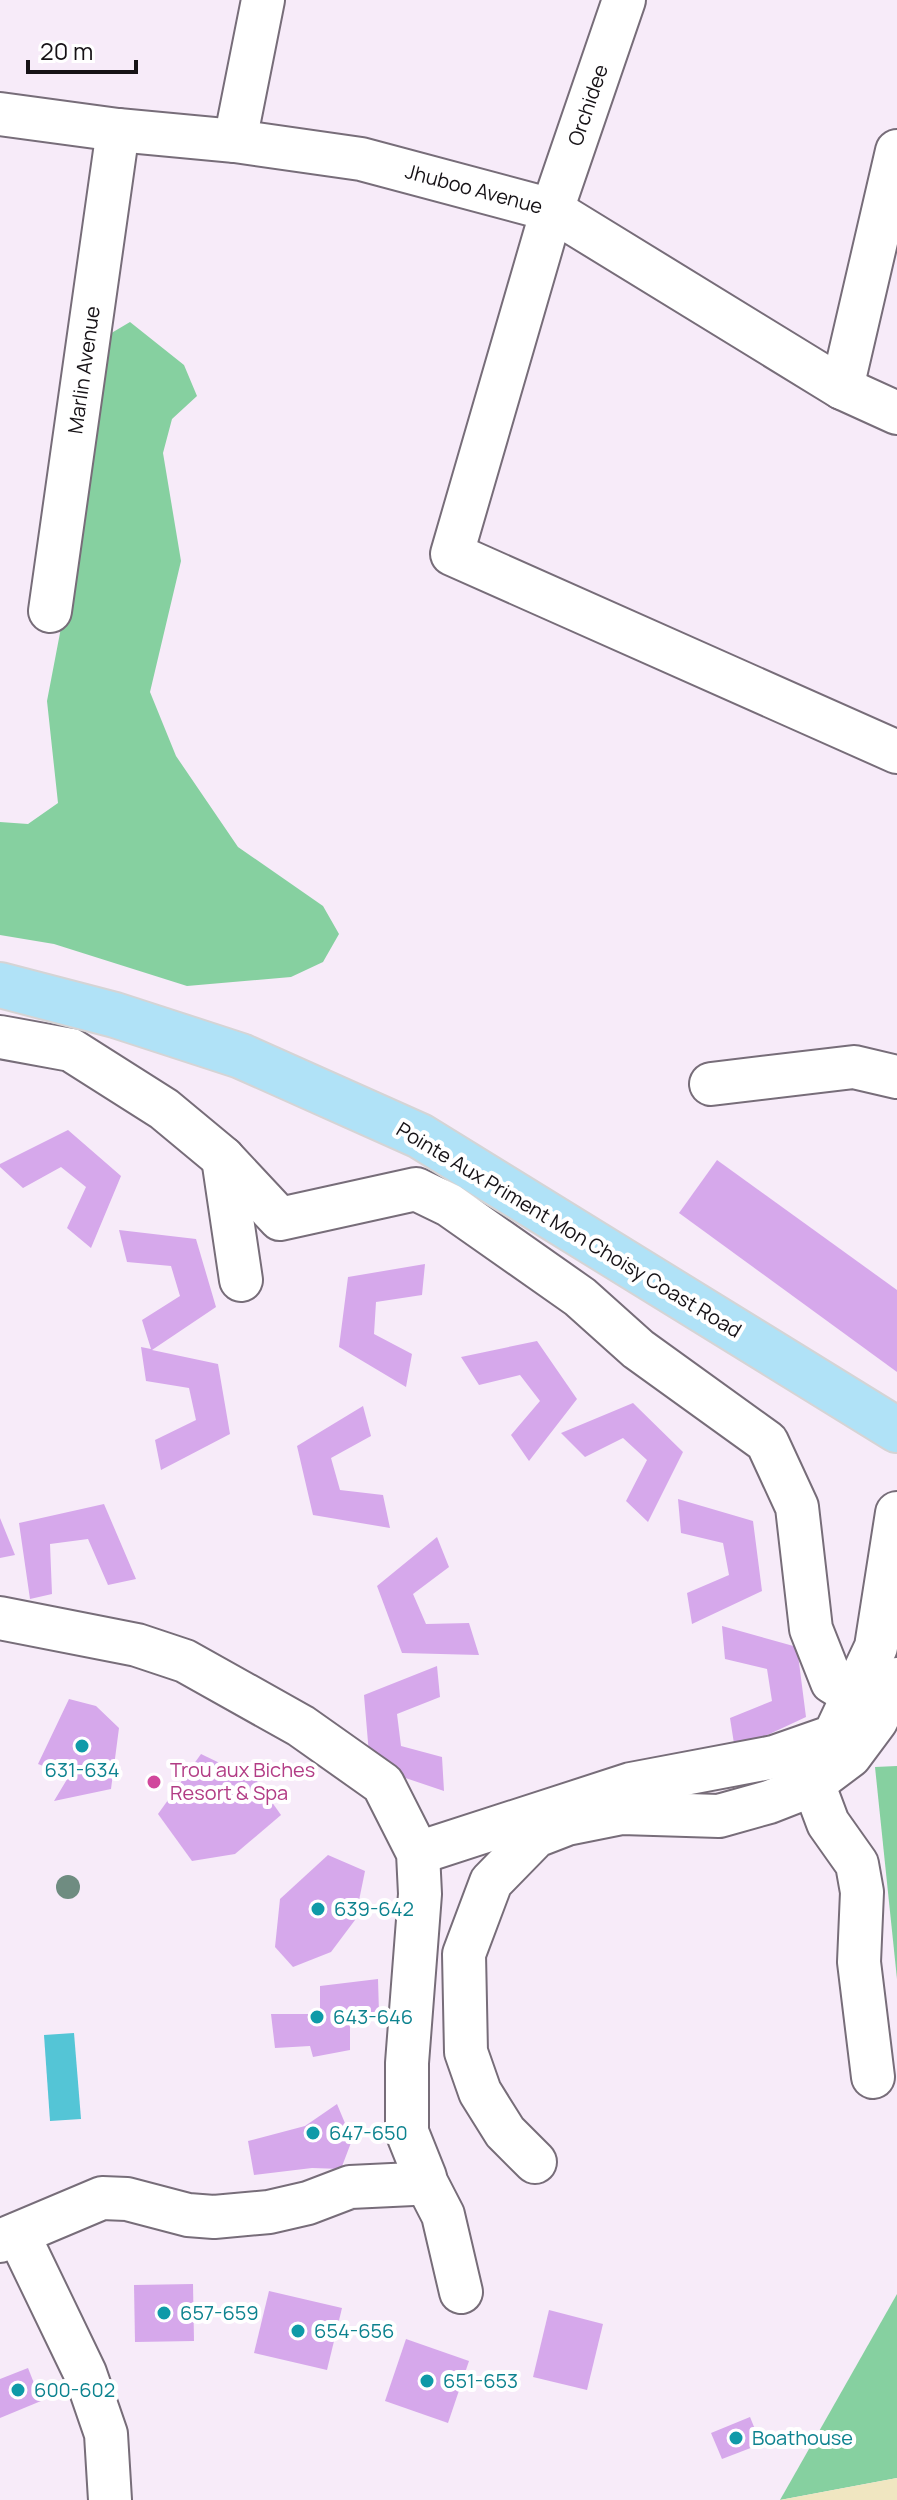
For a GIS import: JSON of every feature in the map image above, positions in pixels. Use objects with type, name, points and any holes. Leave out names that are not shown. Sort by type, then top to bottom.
[{"type":"main road","name":"Pointe Aux Priment Mon Choisy Coast Road","points":[[0,985],[115,1015],[241,1056],[420,1136],[897,1430]]},
{"type":"street","points":[[235,141],[263,0]]},
{"type":"street","name":"Orchidee","points":[[624,0],[552,210],[452,554],[897,752]]},
{"type":"street","name":"Jhuboo Avenue","points":[[0,114],[361,159],[552,210],[842,388],[897,413]]},
{"type":"street","name":"Marlin Avenue","points":[[50,611],[118,130]]},
{"type":"street","points":[[842,388],[897,151]]},
{"type":"street","points":[[0,1037],[71,1050],[164,1109],[223,1158],[280,1219],[416,1189],[449,1205],[580,1297],[638,1349],[767,1442],[797,1507],[811,1629],[832,1682],[853,1695]]},
{"type":"street","points":[[711,1084],[854,1067],[897,1077]]},
{"type":"street","points":[[223,1158],[241,1280]]},
{"type":"street","points":[[418,1853],[631,1784],[774,1757],[834,1736],[876,1647],[897,1513]]},
{"type":"street","points":[[0,1618],[137,1645],[185,1661],[333,1747],[383,1784],[418,1853],[420,1903],[407,2063],[407,2132],[422,2182],[443,2215],[461,2292]]},
{"type":"street","points":[[535,2162],[505,2132],[480,2092],[466,2052],[464,1954],[491,1882],[536,1836],[567,1824],[622,1813],[719,1816],[810,1786],[850,1756],[876,1721],[897,1679]]},
{"type":"street","points":[[810,1786],[819,1799],[828,1823],[857,1864],[862,1892],[859,1962],[873,2077]]},
{"type":"street","points":[[420,1903],[480,1909]]},
{"type":"street","points":[[110,2500],[106,2434],[85,2373],[9,2238],[102,2198],[127,2199],[188,2215],[214,2217],[269,2212],[308,2203],[350,2187],[422,2182]]},
{"type":"green space","points":[[130,322],[184,365],[197,396],[172,419],[163,453],[181,561],[150,692],[176,756],[238,847],[323,906],[339,934],[323,962],[291,977],[187,986],[54,944],[0,935],[0,822],[28,824],[58,803],[47,701],[81,523],[98,341]]},
{"type":"green space","points":[[897,1766],[897,1979],[875,1767]]},
{"type":"green space","points":[[897,2294],[897,2478],[780,2500]]},
{"type":"sand","points":[[897,2478],[897,2500],[780,2500]]},
{"type":"water","points":[[74,2033],[81,2119],[50,2121],[44,2035]]},
{"type":"building","points":[[68,1130],[121,1176],[91,1248],[67,1228],[86,1187],[61,1167],[23,1188],[0,1167],[0,1164]]},
{"type":"building","points":[[717,1160],[897,1290],[897,1372],[679,1213]]},
{"type":"building","points":[[119,1230],[196,1239],[216,1307],[152,1350],[218,1364],[230,1434],[161,1470],[155,1440],[196,1420],[189,1388],[146,1381],[141,1347],[151,1349],[142,1320],[180,1296],[171,1266],[127,1262]]},
{"type":"building","points":[[425,1264],[422,1295],[376,1302],[374,1334],[412,1354],[406,1387],[339,1347],[348,1277]]},
{"type":"building","points":[[537,1341],[577,1399],[529,1461],[511,1435],[540,1401],[520,1375],[479,1385],[461,1357]]},
{"type":"building","points":[[633,1403],[683,1452],[648,1522],[626,1501],[647,1460],[623,1438],[585,1457],[561,1433]]},
{"type":"building","points":[[363,1406],[371,1436],[331,1458],[340,1490],[383,1495],[390,1528],[313,1515],[297,1446]]},
{"type":"building","points":[[678,1499],[753,1521],[762,1591],[692,1624],[687,1593],[729,1575],[723,1543],[681,1533]]},
{"type":"building","points":[[104,1504],[136,1579],[108,1585],[88,1539],[50,1544],[52,1594],[30,1599],[19,1523]]},
{"type":"building","points":[[0,1518],[15,1555],[0,1558]]},
{"type":"building","points":[[437,1537],[449,1567],[413,1594],[426,1624],[469,1623],[479,1655],[402,1653],[377,1586]]},
{"type":"building","points":[[722,1626],[797,1647],[806,1717],[735,1750],[730,1718],[772,1701],[767,1669],[725,1659]]},
{"type":"building","points":[[437,1666],[440,1697],[397,1714],[401,1746],[442,1757],[444,1791],[370,1766],[364,1695]]},
{"type":"building","name":"631-634","points":[[69,1699],[96,1706],[119,1728],[111,1789],[54,1801],[69,1776],[38,1764]]},
{"type":"building","points":[[201,1754],[257,1781],[281,1815],[235,1854],[192,1861],[158,1814]]},
{"type":"building","name":"639-642","points":[[328,1855],[365,1871],[355,1920],[331,1952],[293,1967],[275,1947],[280,1899]]},
{"type":"building","name":"643-646","points":[[378,1979],[379,2013],[350,2019],[350,2050],[313,2057],[310,2046],[275,2048],[271,2014],[320,2014],[320,1986]]},
{"type":"building","name":"647-650","points":[[337,2104],[352,2140],[341,2169],[312,2168],[254,2175],[248,2141],[305,2126]]},
{"type":"building","name":"657-659","points":[[193,2284],[194,2341],[135,2342],[134,2285]]},
{"type":"building","name":"654-656","points":[[269,2291],[342,2308],[327,2370],[254,2353]]},
{"type":"building","points":[[549,2310],[603,2324],[587,2390],[533,2377]]},
{"type":"building","name":"651-653","points":[[406,2339],[469,2361],[448,2423],[385,2401]]},
{"type":"building","name":"600-602","points":[[28,2368],[41,2401],[0,2418],[0,2379]]},
{"type":"building","name":"Boathouse","points":[[750,2417],[761,2444],[722,2459],[711,2433]]},
{"type":"place","name":"631-634","points":[[82,1746]]},
{"type":"place","name":"Trou aux Biches Resort & Spa","points":[[154,1782]]},
{"type":"place","name":"639-642","points":[[318,1909]]},
{"type":"place","name":"643-646","points":[[317,2017]]},
{"type":"place","name":"647-650","points":[[313,2133]]},
{"type":"place","name":"657-659","points":[[164,2313]]},
{"type":"place","name":"654-656","points":[[298,2331]]},
{"type":"place","name":"651-653","points":[[427,2381]]},
{"type":"place","name":"600-602","points":[[18,2390]]},
{"type":"place","name":"Boathouse","points":[[736,2438]]}]
